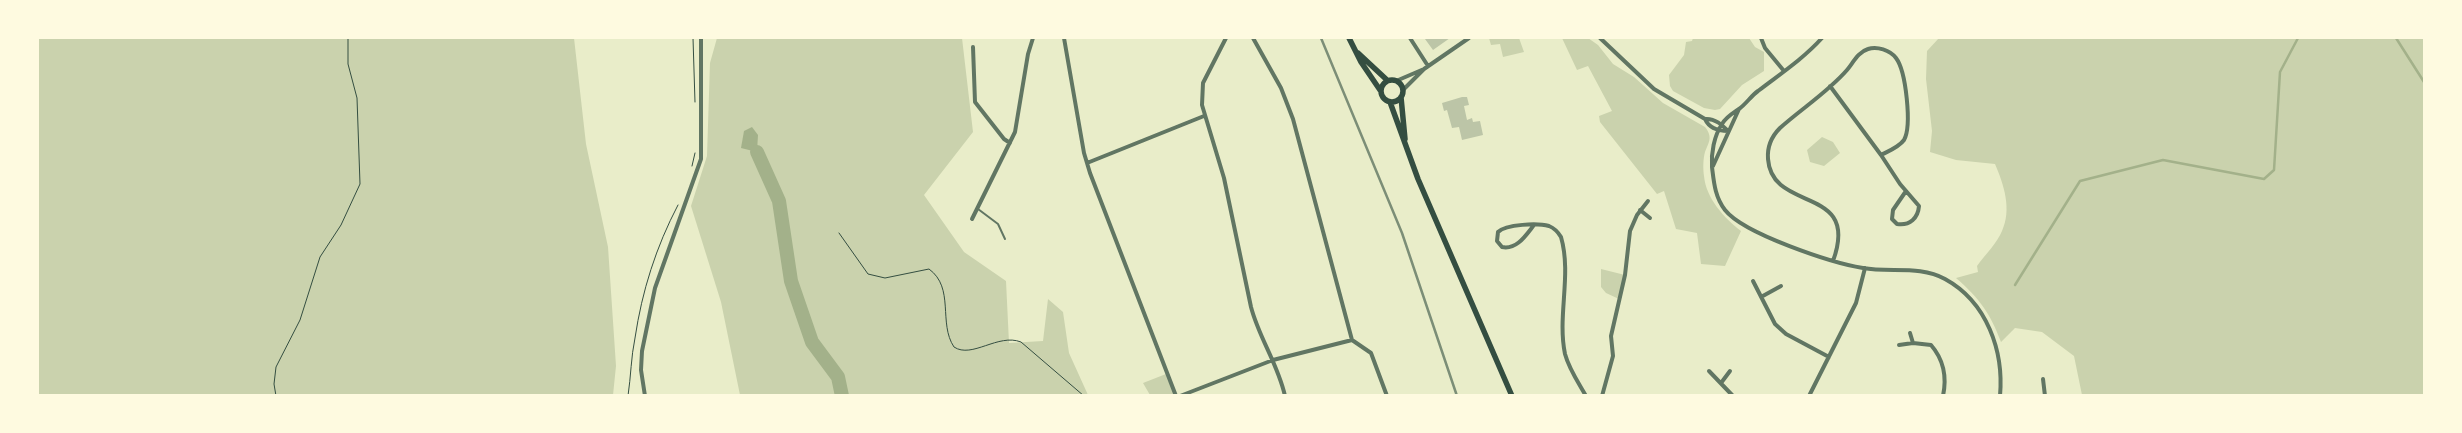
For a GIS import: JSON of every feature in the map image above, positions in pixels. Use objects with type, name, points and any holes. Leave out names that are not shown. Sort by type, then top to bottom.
[{"type":"main road","points":[[1349,38],[1384,100],[1390,102],[1397,101],[1401,97]]},
{"type":"main road","points":[[1357,52],[1387,80],[1396,80],[1403,90],[1401,97],[1406,130],[1405,141]]},
{"type":"main road","points":[[1380,90],[1387,80]]},
{"type":"main road","points":[[1390,102],[1418,179],[1512,396]]},
{"type":"street","points":[[645,396],[641,370],[642,351],[655,288],[701,159],[701,38]]},
{"type":"street","points":[[972,219],[1010,143],[1019,118],[1028,54],[1033,38]]},
{"type":"street","points":[[1064,38],[1087,163],[1176,396]]},
{"type":"street","points":[[1226,38],[1203,83],[1201,93],[1204,116],[1224,178],[1251,308],[1263,343],[1273,360],[1285,396]]},
{"type":"street","points":[[1253,38],[1281,88],[1293,119],[1352,340],[1371,353],[1387,396]]},
{"type":"street","points":[[1410,38],[1426,68]]},
{"type":"street","points":[[1403,90],[1426,68],[1469,38]]},
{"type":"street","points":[[1600,38],[1666,98],[1705,119],[1707,124],[1728,131]]},
{"type":"street","points":[[1762,38],[1765,48],[1784,71]]},
{"type":"street","points":[[1822,38],[1803,57],[1757,92],[1739,109],[1728,115],[1720,127],[1711,157],[1718,198],[1732,218],[1746,227],[1833,261],[1865,268],[1928,272],[1944,278],[1963,292],[1978,310],[1993,335],[2001,371],[2000,396]]},
{"type":"street","points":[[974,47],[975,102],[1004,139],[1010,143]]},
{"type":"street","points":[[1833,261],[1839,233],[1832,214],[1819,204],[1780,186],[1772,174],[1768,158],[1768,149],[1772,136],[1830,86],[1861,53],[1869,48],[1885,50],[1897,59],[1902,71],[1906,96],[1907,132],[1900,145],[1881,154]]},
{"type":"street","points":[[1396,80],[1426,68]]},
{"type":"street","points":[[1830,86],[1906,191],[1918,202],[1919,212],[1912,221],[1902,225],[1895,222],[1892,215],[1906,191]]},
{"type":"street","points":[[1712,168],[1739,109]]},
{"type":"street","points":[[1087,163],[1204,116]]},
{"type":"street","points":[[1602,396],[1613,356],[1611,336],[1624,275],[1630,231],[1640,210],[1648,201]]},
{"type":"street","points":[[1640,210],[1650,218]]},
{"type":"street","points":[[1534,225],[1512,247],[1502,247],[1497,241],[1496,234],[1502,228],[1534,225],[1549,226],[1561,237],[1566,299],[1562,322],[1565,353],[1573,373],[1586,396]]},
{"type":"street","points":[[1810,396],[1856,303],[1865,268]]},
{"type":"street","points":[[1753,281],[1775,324],[1786,334],[1829,357]]},
{"type":"street","points":[[1761,297],[1781,286]]},
{"type":"street","points":[[1910,333],[1913,343]]},
{"type":"street","points":[[1180,396],[1273,360],[1352,340]]},
{"type":"street","points":[[1899,345],[1913,343],[1931,345],[1940,355],[1946,382],[1943,396]]},
{"type":"street","points":[[1709,371],[1733,396]]},
{"type":"street","points":[[1721,383],[1730,371]]},
{"type":"street","points":[[2043,379],[2045,396]]},
{"type":"lane","points":[[978,209],[998,224],[1005,239]]},
{"type":"path","points":[[276,396],[274,384],[276,367],[300,320],[320,257],[341,225],[360,184],[357,98],[348,64],[348,38]]},
{"type":"path","points":[[694,38],[695,109]]},
{"type":"path","points":[[690,172],[695,146]]},
{"type":"path","points":[[628,396],[635,338],[644,293],[657,250],[680,199]]},
{"type":"path","points":[[839,233],[868,274],[885,278],[929,269],[936,274],[942,283],[949,339],[954,348],[966,350],[998,340],[1021,342],[1084,396]]},
{"type":"shaded area","points":[[38,38],[574,38],[586,144],[608,247],[616,366],[613,395],[38,395]]},
{"type":"shaded area","points":[[717,38],[962,38],[973,132],[924,195],[964,252],[1006,281],[1009,343],[1043,341],[1048,299],[1063,312],[1069,353],[1088,395],[740,395],[721,302],[691,206],[707,156],[710,63]]},
{"type":"shaded area","points":[[1489,38],[1519,38],[1524,52],[1503,57],[1500,44],[1491,45]]},
{"type":"shaded area","points":[[1562,38],[1588,38],[1598,45],[1613,64],[1634,77],[1663,103],[1705,127],[1710,137],[1704,161],[1705,184],[1717,207],[1741,231],[1725,266],[1701,264],[1697,233],[1676,229],[1664,191],[1657,194],[1600,122],[1599,116],[1612,111],[1588,66],[1577,70]]},
{"type":"shaded area","points":[[1693,38],[1749,38],[1755,47],[1764,52],[1764,71],[1742,85],[1720,109],[1704,108],[1673,91],[1670,86],[1669,75],[1684,55],[1686,42],[1692,41]]},
{"type":"shaded area","points":[[1939,38],[2424,38],[2424,395],[2082,395],[2074,356],[2042,332],[2015,328],[2001,342],[1993,323],[1983,307],[1956,278],[1978,272],[1977,266],[2000,235],[2005,223],[2006,197],[1995,164],[1956,160],[1930,152],[1932,131],[1926,79],[1927,51]]},
{"type":"shaded area","points":[[752,127],[758,135],[757,152],[741,148],[744,131]]},
{"type":"shaded area","points":[[1822,137],[1833,142],[1840,153],[1824,166],[1810,162],[1807,150]]},
{"type":"shaded area","points":[[1601,269],[1625,275],[1619,299],[1606,293],[1601,287]]},
{"type":"shaded area","points":[[1166,374],[1176,395],[1150,395],[1143,383]]},
{"type":"building","points":[[1450,38],[1433,50],[1425,39]]},
{"type":"building","points":[[1467,97],[1469,105],[1464,106],[1467,120],[1472,118],[1473,122],[1480,121],[1483,135],[1462,140],[1459,127],[1452,128],[1447,110],[1444,111],[1442,103]]},
{"type":"waterway","points":[[2015,285],[2080,181],[2163,160],[2264,179],[2274,170],[2280,72],[2298,38]]},
{"type":"waterway","points":[[2396,38],[2424,82]]},
{"type":"waterway","points":[[757,152],[779,201],[791,281],[812,342],[838,377],[842,396]]},
{"type":"railway","points":[[1321,38],[1402,233],[1457,396]]}]
